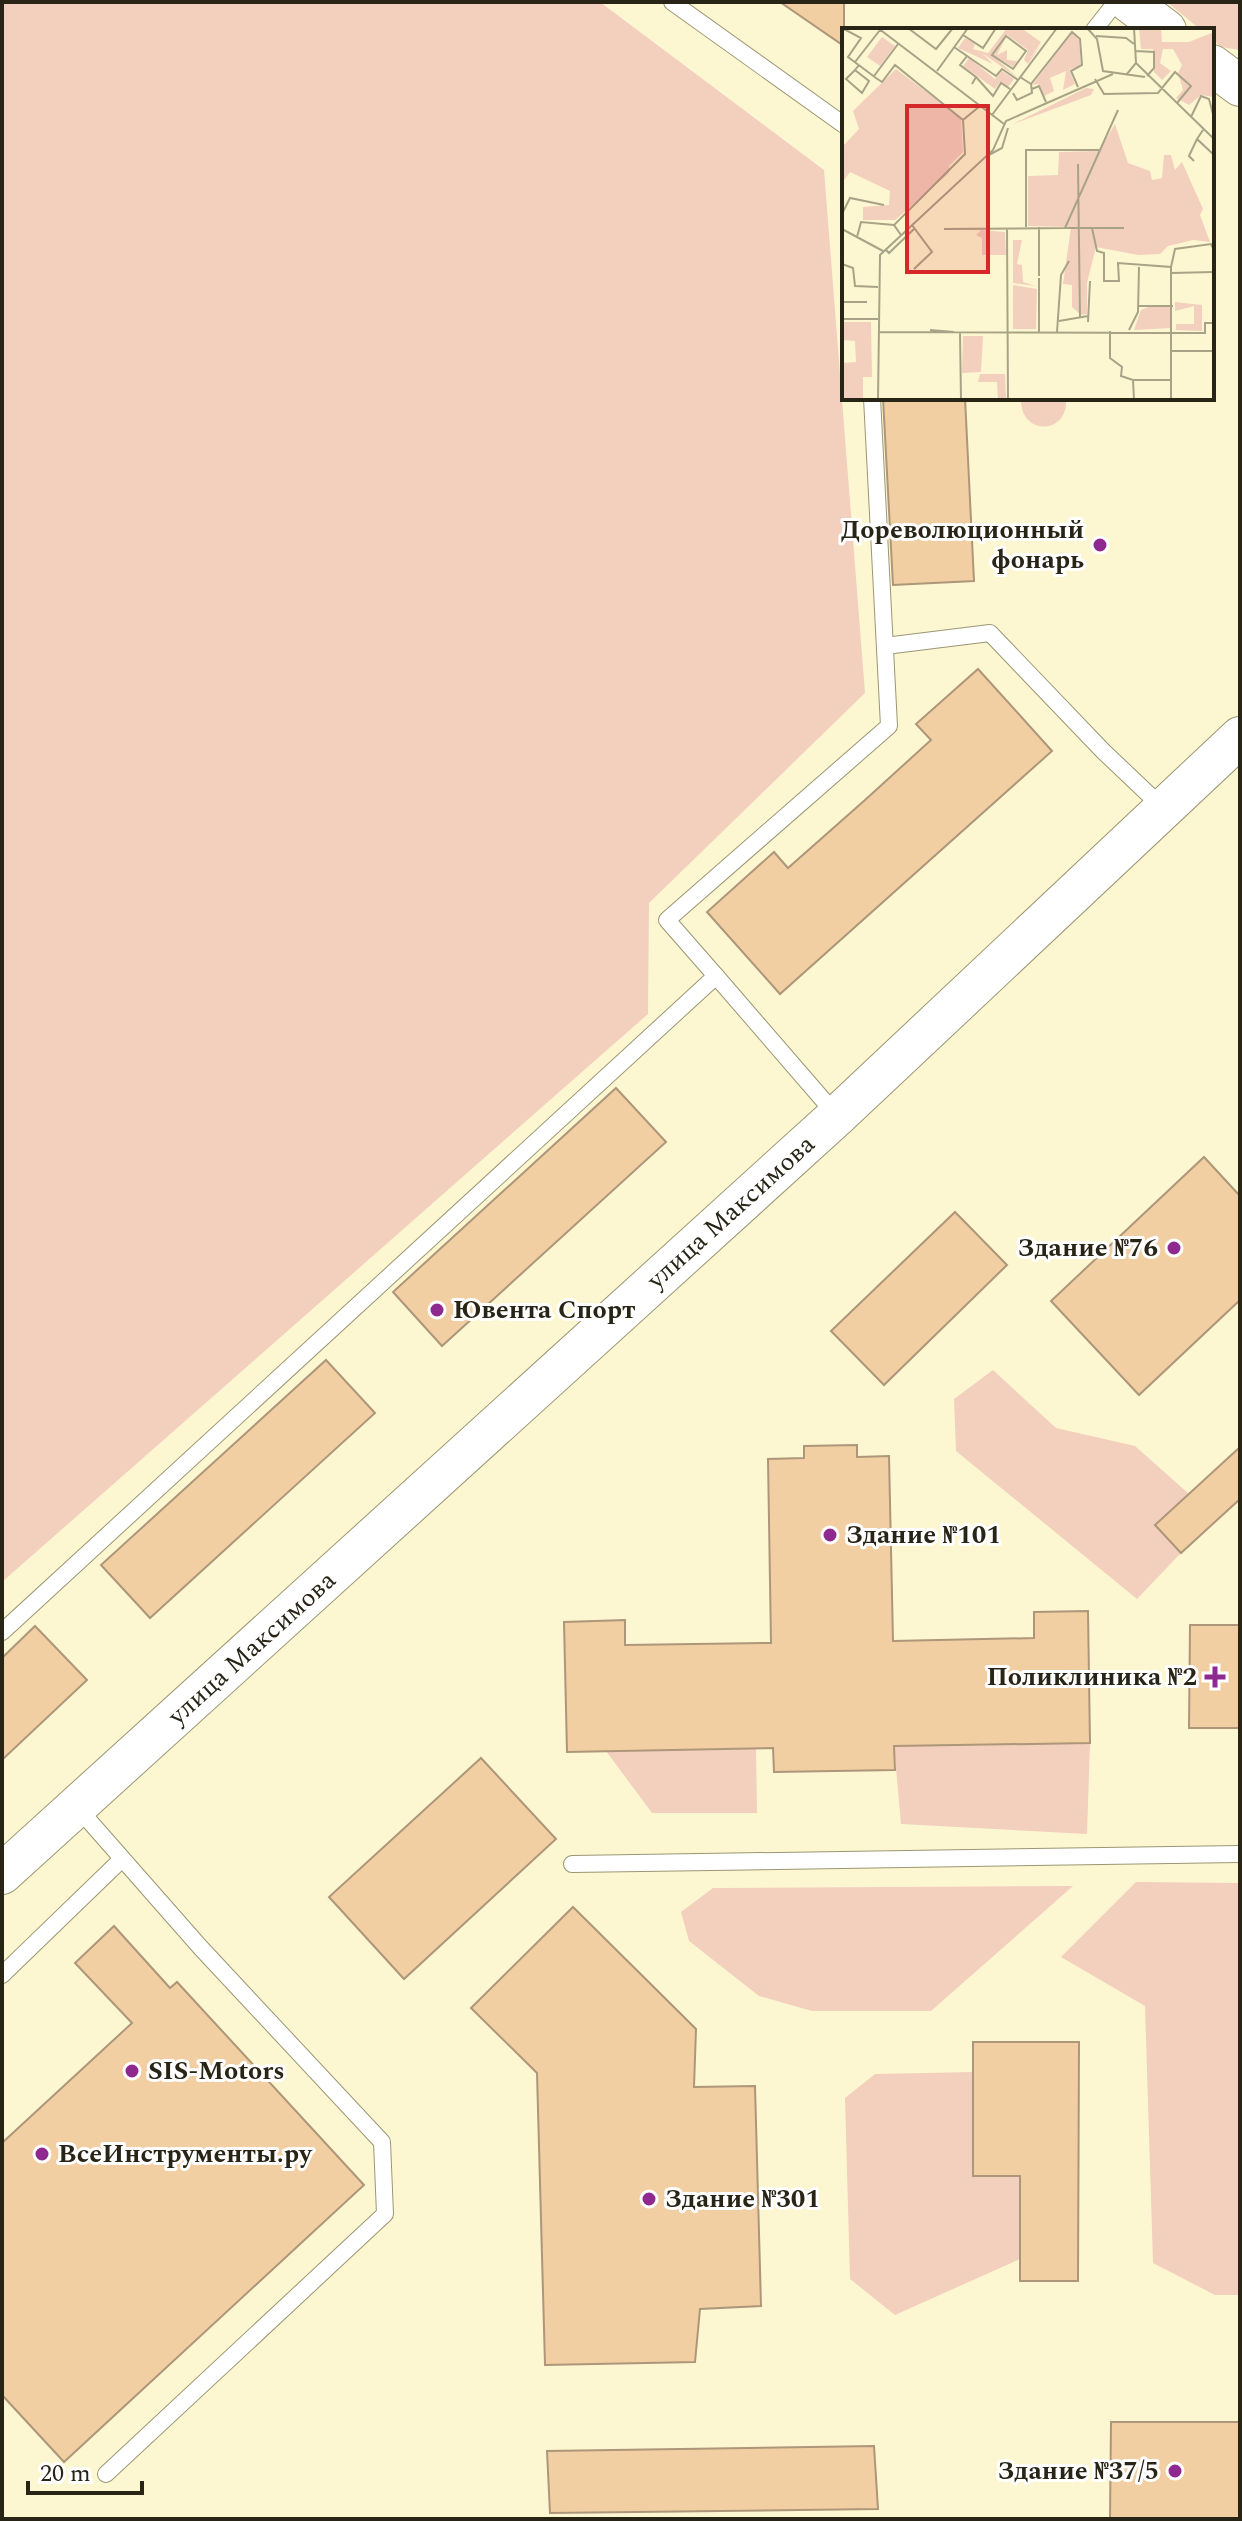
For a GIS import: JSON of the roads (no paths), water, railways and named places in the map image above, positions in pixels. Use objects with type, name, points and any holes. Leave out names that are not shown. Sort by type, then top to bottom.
[{"type":"street","points":[[1129,2],[1163,28]]},
{"type":"street","points":[[1214,66],[1240,86]]},
{"type":"street","name":"улица Максимова","points":[[2,1874],[837,1116],[1163,808],[1230,751]]},
{"type":"lane","points":[[672,2],[842,124]]},
{"type":"lane","points":[[1096,28],[1116,2]]},
{"type":"lane","points":[[837,1116],[667,920],[889,726],[872,400]]},
{"type":"lane","points":[[885,646],[990,633],[1103,751],[1163,808]]},
{"type":"lane","points":[[2,1632],[716,976]]},
{"type":"lane","points":[[77,1807],[382,2142],[385,2214],[106,2474]]},
{"type":"lane","points":[[572,1864],[1240,1854]]},
{"type":"lane","points":[[2,1975],[122,1859]]},
{"type":"place","name":"Дореволюционный фонарь","points":[[1100,545]]},
{"type":"place","name":"Здание №76","points":[[1174,1248]]},
{"type":"place","name":"Ювента Спорт","points":[[437,1310]]},
{"type":"place","name":"Здание №101","points":[[830,1535]]},
{"type":"place","name":"Поликлиника №2","points":[[1215,1677]]},
{"type":"place","name":"SIS-Motors","points":[[132,2071]]},
{"type":"place","name":"ВсеИнструменты.ру","points":[[42,2154]]},
{"type":"place","name":"Здание №301","points":[[649,2199]]},
{"type":"place","name":"Здание №37/5","points":[[1175,2471]]}]
